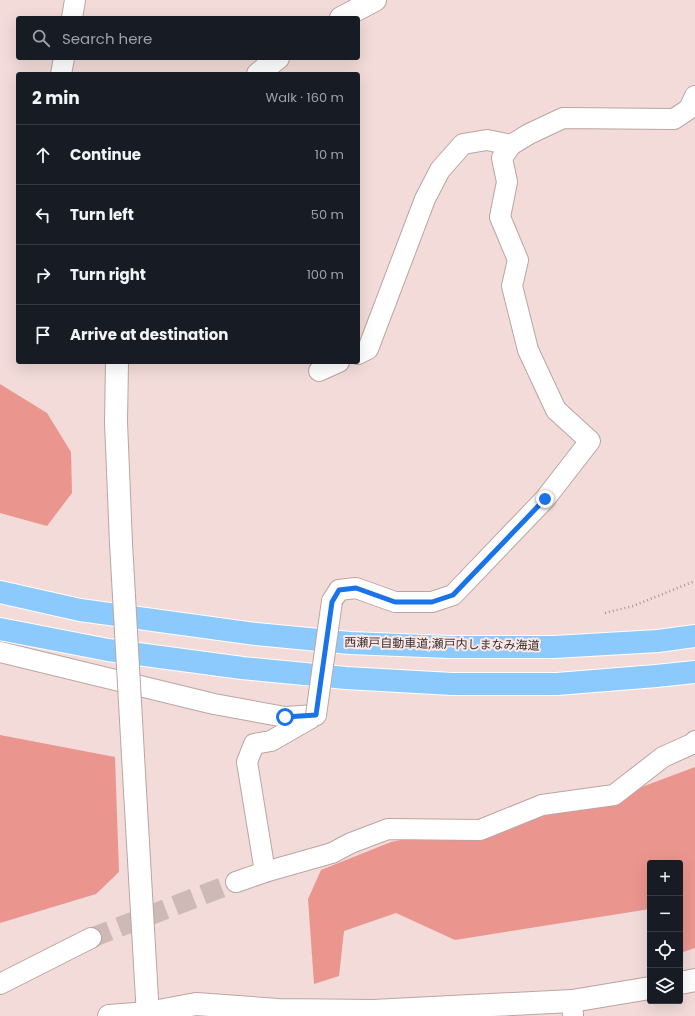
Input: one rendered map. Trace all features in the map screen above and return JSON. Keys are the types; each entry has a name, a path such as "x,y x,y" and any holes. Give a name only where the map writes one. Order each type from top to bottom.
{"highway":[{"name":"西瀬戸自動車道;瀬戸内しまなみ海道","path":"0,592 80,610 256,634 350,643 449,647 554,647 658,641 695,636"},
{"path":"0,629 108,650 242,668 346,678 452,684 557,684 695,672"}],"street":[{"path":"72,16 75,0"},
{"path":"344,16 375,0"},
{"path":"61,72 64,60"},
{"path":"260,72 276,60"},
{"path":"0,652 287,723 316,715 332,602 339,590 356,588 395,602 432,602 453,595 545,499 590,441 556,410 528,350 512,286 518,260 500,216 508,182 502,158 511,145 529,134 563,118 674,119 689,109 695,96"},
{"path":"360,353 368,349 425,199 440,170 463,144 487,140 511,145"},
{"path":"117,364 116,422 121,543 148,1014"},
{"path":"319,371 335,364"},
{"path":"265,872 247,762 254,744 271,741 287,723"},
{"path":"236,882 332,853 351,843 388,829 480,830 542,805 614,795 663,757 692,744 695,741"},
{"path":"0,984 91,938"},
{"path":"683,982 695,980"},
{"path":"109,1016 148,1014 196,1004 278,1013 373,1013 572,1009 647,989"}],"path":[{"path":"605,613 633,606 695,581"}],"shaded area":[{"path":"0,384 47,413 71,452 72,493 47,526 0,513"},
{"path":"0,735 115,757 119,872 96,894 0,923"},
{"path":"695,767 695,948 683,952 683,860 647,860 647,909 455,940 396,913 344,931 339,976 314,984 308,899 321,870 391,842 615,797"}],"tunnel":[{"path":"91,938 236,882"}],"route":[{"path":"285,717 316,715 332,602 339,590 356,588 395,602 432,602 453,595 545,499"}]}
